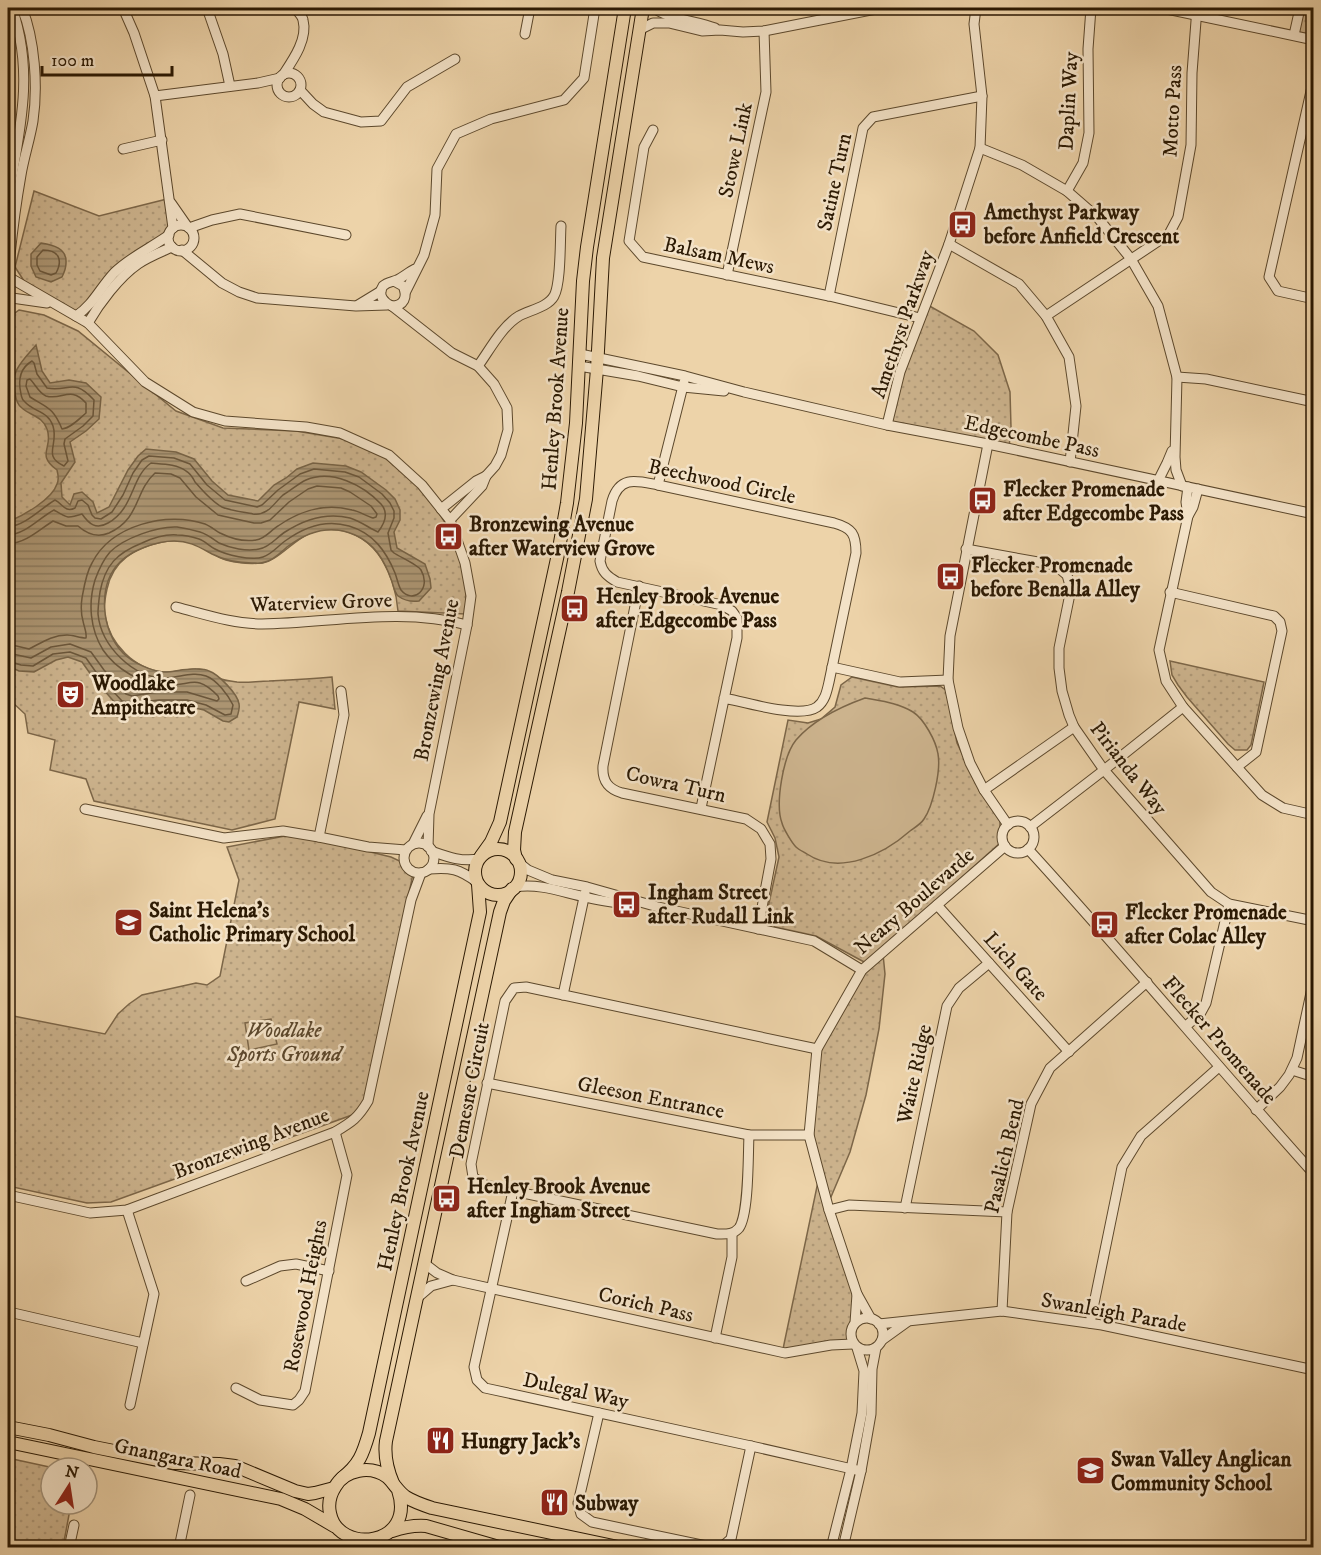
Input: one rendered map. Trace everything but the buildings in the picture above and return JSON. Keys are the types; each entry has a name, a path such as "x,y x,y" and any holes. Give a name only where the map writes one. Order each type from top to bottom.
{"main road":[{"name":"Henley Brook Avenue","path":"480,857 491,842 500,822 567,503 574,454 583,281 625,8"},
{"name":"Henley Brook Avenue","path":"517,860 514,850 515,832 586,499 603,258 642,8"},
{"path":"493,849 512,854 517,860 520,875 514,888 498,895 483,890 477,883 475,869 480,857 493,849"},
{"name":"Henley Brook Avenue","path":"338,1483 358,1462 369,1433 480,912 477,883"},
{"name":"Henley Brook Avenue","path":"395,1486 386,1464 386,1442 500,912 504,901 514,888"},
{"name":"Gnangara Road","path":"8,1427 174,1463 235,1466 295,1491 308,1494 338,1483"},
{"name":"Gnangara Road","path":"8,1442 281,1499 305,1509 338,1530"},
{"path":"395,1486 401,1500 401,1512 392,1531 378,1544 350,1539 338,1530 330,1517 330,1497 338,1483 351,1472 374,1471 385,1475 407,1497 432,1508 623,1548"},
{"path":"392,1531 407,1526 426,1526 499,1547 514,1548"},
{"path":"338,1530 341,1548"}],"street":[{"path":"10,300 15,288 9,277 14,172 22,111 24,70 22,44 12,8"},
{"path":"8,199 14,172 33,120 35,70 27,20 22,8"},
{"path":"123,8 155,96 170,201 171,232 169,239 177,248 222,283 239,292 257,298 356,306 400,305 424,255 435,214 437,169 456,134 491,118 564,100 584,78 595,8"},
{"path":"207,8 223,54 230,86"},
{"path":"295,8 303,18 304,31 297,54 280,80 279,91 286,96 297,93 301,86 297,54"},
{"path":"525,34 530,8"},
{"path":"654,8 660,12 720,30"},
{"path":"639,30 653,23 669,23 702,31 764,31 881,8"},
{"name":"Amethyst Parkway","path":"966,8 974,24"},
{"name":"Amethyst Parkway","path":"887,425 900,372 949,244 980,148 982,96 974,24 976,8"},
{"name":"Daplin Way","path":"1066,191 1083,163 1089,133 1088,50 1091,8"},
{"path":"1162,8 1197,11 1314,40"},
{"path":"1294,36 1300,8"},
{"name":"Motto Pass","path":"1046,316 1169,234 1178,217 1191,145 1192,73 1197,11"},
{"name":"Stowe Link","path":"727,275 766,92 764,31"},
{"path":"297,93 324,112 361,122 381,121 407,87 455,58"},
{"path":"155,96 280,80 292,74 299,78"},
{"path":"1314,78 1269,277 1278,291 1314,299"},
{"name":"Satine Turn","path":"829,296 863,128 873,117 982,96"},
{"name":"Balsam Mews","path":"653,130 644,147 629,241 643,257 921,318"},
{"path":"123,149 162,140"},
{"path":"980,148 1023,165 1066,191 1098,218 1131,259 1158,306 1176,377 1176,470 1189,487 1193,507 1188,516 1159,650 1166,681 1183,707 1263,795 1283,808 1314,815"},
{"path":"170,201 192,231 200,265"},
{"path":"76,316 86,309 114,273 179,225 188,227 240,214 345,235"},
{"path":"88,323 130,270 139,263 177,248 189,248 213,220"},
{"path":"478,366 508,324 517,317 548,303 555,295 561,226"},
{"path":"949,244 1019,284 1046,316 1069,357 1076,406 1070,462"},
{"path":"356,306 381,291 386,284 416,268"},
{"name":"Bronzewing Avenue","path":"9,277 88,323 146,382 193,412 225,422 306,427 340,433 389,455 422,485 450,520 465,562 471,596 429,814 430,849"},
{"path":"394,281 403,286 416,324"},
{"path":"381,291 381,297 390,306 452,353 478,366 494,384 507,408 508,430 501,455 486,476 482,486 450,520"},
{"name":"Bronzewing Avenue","path":"10,300 56,304"},
{"name":"Edgecombe Pass","path":"579,360 685,376 887,425 988,444 1314,514"},
{"name":"Edgecombe Pass","path":"597,363 683,387 744,392"},
{"path":"658,485 685,376"},
{"path":"1176,377 1206,379 1314,402"},
{"path":"1158,481 1175,442"},
{"path":"988,444 950,636 948,680 961,737 970,763 984,790 1008,825"},
{"path":"441,509 476,481 486,476"},
{"name":"Beechwood Circle","path":"701,808 724,698 737,638 737,618 732,610 722,605 617,582 607,576 601,568 600,561 615,492 627,482 636,481 658,485 842,525 851,531 856,542 856,553 828,688 822,702 815,708 797,712 724,698"},
{"name":"Pirianda Way","path":"966,549 1055,565 1067,575 1071,589 1059,648 1062,692 1074,727 1104,770 1211,892 1229,904 1314,921"},
{"name":"Cowra Turn","path":"639,586 605,755 603,776 605,782 614,790 746,819 761,829 770,844 771,859 758,929"},
{"path":"1170,592 1275,616 1280,622 1282,631 1256,752 1238,767"},
{"name":"Waterview Grove","path":"177,608 244,623 426,617 467,626"},
{"path":"832,667 900,682 948,680"},
{"path":"319,837 344,716 340,691"},
{"path":"1030,827 1183,707"},
{"path":"984,790 1074,727"},
{"path":"85,809 224,838 283,831 368,847 408,851 419,844 457,859 467,860 480,857"},
{"name":"Bronzewing Avenue","path":"408,851 429,814"},
{"path":"1017,822 1030,827 1033,841 1028,849 1023,852 1013,852 1005,846 1002,837 1008,825 1017,822"},
{"name":"Neary Boulevarde","path":"875,1321 857,1294 829,1210 809,1135 817,1049 862,970 1005,846"},
{"path":"421,871 433,860 430,849"},
{"name":"Flecker Promenade","path":"1028,849 1314,1174"},
{"path":"408,851 408,868 421,871 453,868 477,883"},
{"path":"517,860 528,870 585,892"},
{"name":"Bronzewing Avenue","path":"8,1195 90,1213 127,1210 335,1132 353,1122 369,1101 411,900 421,871"},
{"path":"514,888 532,886 585,892 814,941 862,970"},
{"path":"563,995 585,892"},
{"path":"1186,1026 1200,1014 1206,1004 1229,904"},
{"name":"Lich Gate","path":"937,905 1069,1052"},
{"name":"Waite Ridge","path":"905,1208 947,1006 958,988 989,963"},
{"path":"1256,1110 1280,1087 1292,1070 1297,1058 1314,979"},
{"name":"Pasalich Bend","path":"1002,1311 1007,1212 1031,1104 1050,1068 1147,982"},
{"name":"Demesne Circuit","path":"732,1234 717,1234 485,1185 473,1176 471,1164 505,1001 514,988 520,987 817,1049"},
{"path":"1090,1323 1122,1167 1141,1136 1220,1066"},
{"path":"1292,1070 1314,1077"},
{"name":"Gleeson Entrance","path":"487,1083 749,1135 809,1135"},
{"name":"Rosewood Heights","path":"236,1388 260,1400 293,1405 305,1391 347,1175 335,1132"},
{"path":"715,1338 732,1257 732,1234 739,1228 745,1210 749,1135"},
{"name":"Dulegal Way","path":"513,1191 474,1367 477,1380 485,1388 861,1472"},
{"path":"829,1210 849,1205 1007,1212"},
{"path":"127,1210 154,1294 130,1405"},
{"name":"Corich Pass","path":"424,1263 437,1273 453,1280 785,1353 831,1345 855,1346"},
{"path":"246,1281 280,1266 296,1264 328,1271"},
{"path":"417,1298 431,1286 453,1280"},
{"name":"Neary Boulevarde","path":"853,1328 857,1294"},
{"name":"Swanleigh Parade","path":"875,1321 907,1322 1002,1311 1090,1323 1314,1370"},
{"path":"8,1319 9,1312 143,1343"},
{"path":"831,1548 851,1469 862,1413 864,1371 850,1336 853,1328 862,1319 875,1321 883,1332 872,1369 871,1414 861,1472 843,1548"},
{"name":"Swanleigh Parade","path":"879,1344 907,1322"},
{"name":"Corich Pass","path":"831,1345 853,1328"},
{"path":"855,1346 867,1351 879,1344"},
{"path":"599,1413 578,1503 581,1514 592,1522 711,1548 724,1545 731,1539 751,1446"},
{"path":"179,1548 190,1495"},
{"path":"69,1548 74,1525"}],"green space":[{"path":"1300,8 1313,8 1313,39 1295,36"},
{"path":"34,191 99,216 167,199 168,231 162,238 139,252 80,313 71,313 26,284 15,267"},
{"path":"926,304 974,331 998,355 1010,392 1009,448 887,421"},
{"path":"19,310 44,315 78,331 176,411 223,428 296,431 344,439 384,457 428,495 452,534 466,578 466,614 398,611 393,584 374,549 353,534 339,530 323,530 308,534 273,559 262,563 226,560 189,543 162,542 134,552 114,570 107,589 104,613 112,636 118,645 142,666 163,672 199,669 208,671 223,680 241,682 332,677 335,709 299,702 275,819 232,830 94,801 86,779 50,770 55,740 28,733 25,714 12,702 8,686 8,323 11,316"},
{"path":"1170,661 1264,682 1251,745 1247,750 1235,750 1228,744 1187,697 1172,675"},
{"path":"852,677 898,687 940,686 947,691 957,743 981,793 1000,821 1000,843 866,963 816,936 775,927 766,917 779,857 775,838 767,822 788,720 808,723 821,719 835,707 841,685"},
{"path":"865,698 902,706 917,715 925,725 935,743 939,761 933,797 923,821 888,847 875,854 847,862 833,863 820,860 796,847 783,825 779,804 787,757 796,740 811,726 828,714"},
{"name":"Woodlake Sports Ground","path":"285,836 317,839 391,857 406,864 413,874 367,1094 361,1106 352,1115 111,1202 87,1203 8,1186 8,1015 105,1034 118,1014 142,995 196,983 207,985 220,976 239,880 227,847"},
{"path":"883,954 885,974 879,1029 866,1095 850,1152 828,1204 857,1283 862,1319 855,1327 853,1338 815,1348 783,1349 819,1177 809,1137 810,1103 821,1050 865,971"},
{"path":"271,1019 277,1044 249,1050 245,1023"},
{"path":"8,1458 39,1465 39,1516 69,1516 63,1547 8,1547"}],"water":[{"path":"41,243 58,248 66,258 62,277 51,282 36,277 31,266 31,254"},
{"path":"36,345 42,371 50,383 69,380 86,383 101,397 99,419 70,442 75,462 61,483 62,497 70,505 74,494 82,492 93,502 97,513 109,507 128,470 146,449 176,452 194,459 212,481 228,495 258,501 274,485 297,469 313,463 346,466 361,472 395,499 400,510 400,520 394,532 397,548 425,564 431,588 419,601 408,601 401,598 396,592 382,559 373,548 355,535 337,530 311,533 287,547 274,558 262,563 227,559 180,541 160,543 131,554 120,562 113,572 105,595 106,621 116,644 132,660 154,670 164,672 201,669 213,673 227,685 238,700 237,717 229,722 204,710 186,706 130,709 118,706 82,662 68,657 56,660 34,672 19,671 8,666 10,575 8,522 43,501 54,490 58,481 57,470 47,460 49,436 47,429 40,419 19,406 13,386 18,367"}],"place":[{"name":"Amethyst Parkway before Anfield Crescent","path":"963,224"},
{"name":"Flecker Promenade after Edgecombe Pass","path":"982,501"},
{"name":"Bronzewing Avenue after Waterview Grove","path":"448,536"},
{"name":"Flecker Promenade before Benalla Alley","path":"950,577"},
{"name":"Henley Brook Avenue after Edgecombe Pass","path":"575,608"},
{"name":"Woodlake Ampitheatre","path":"71,695"},
{"name":"Ingham Street after Rudall Link","path":"627,904"},
{"name":"Saint Helena's Catholic Primary School","path":"128,922"},
{"name":"Flecker Promenade after Colac Alley","path":"1104,924"},
{"name":"Henley Brook Avenue after Ingham Street","path":"446,1198"},
{"name":"Hungry Jack's","path":"440,1441"},
{"name":"Swan Valley Anglican Community School","path":"1090,1471"},
{"name":"Subway","path":"554,1503"}]}
